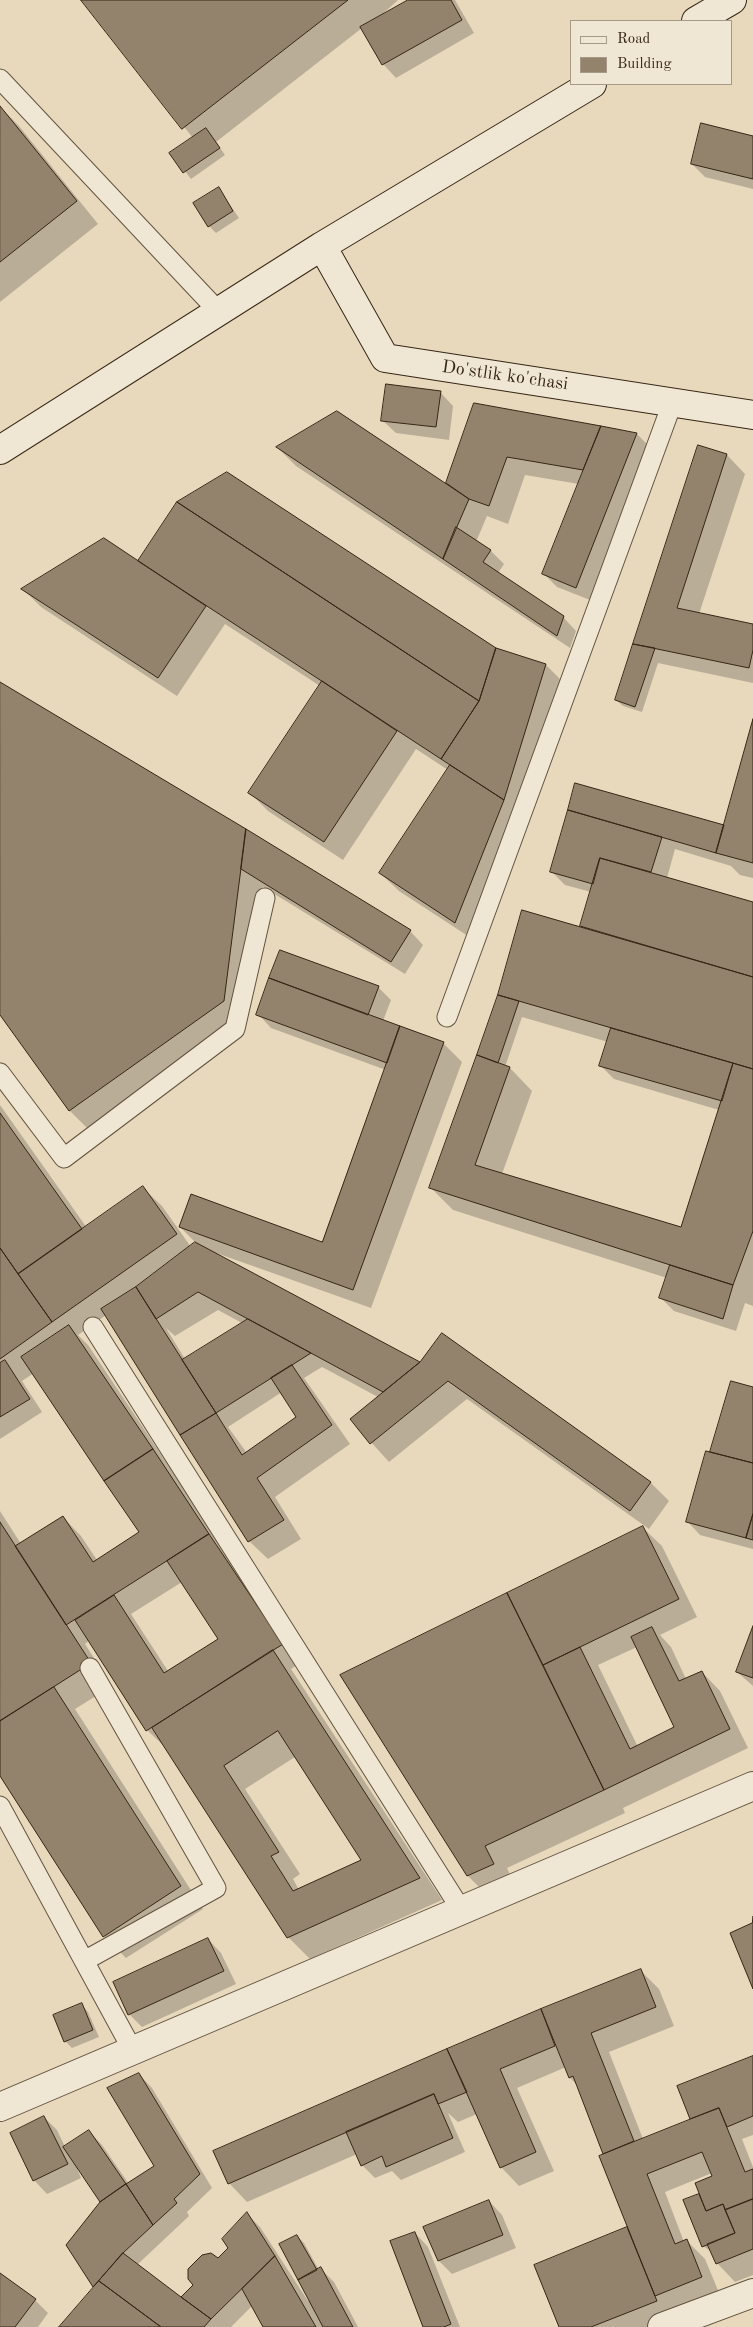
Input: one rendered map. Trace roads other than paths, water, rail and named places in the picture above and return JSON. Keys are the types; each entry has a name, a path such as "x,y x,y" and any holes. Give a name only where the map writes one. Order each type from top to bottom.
{"street":[{"path":"698,20 732,0"},
{"path":"0,450 322,246 590,85"},
{"name":"Do'stlik ko'chasi","path":"322,246 385,358 673,401 753,415"},
{"path":"0,2107 753,1786"},
{"path":"662,2327 753,2293"}],"lane":[{"path":"0,79 219,312"},
{"path":"447,1017 673,401"},
{"path":"0,1073 64,1158 235,1029 265,898"},
{"path":"93,1327 462,1910"},
{"path":"84,1961 216,1888 90,1668"},
{"path":"0,1806 133,2051"}]}
